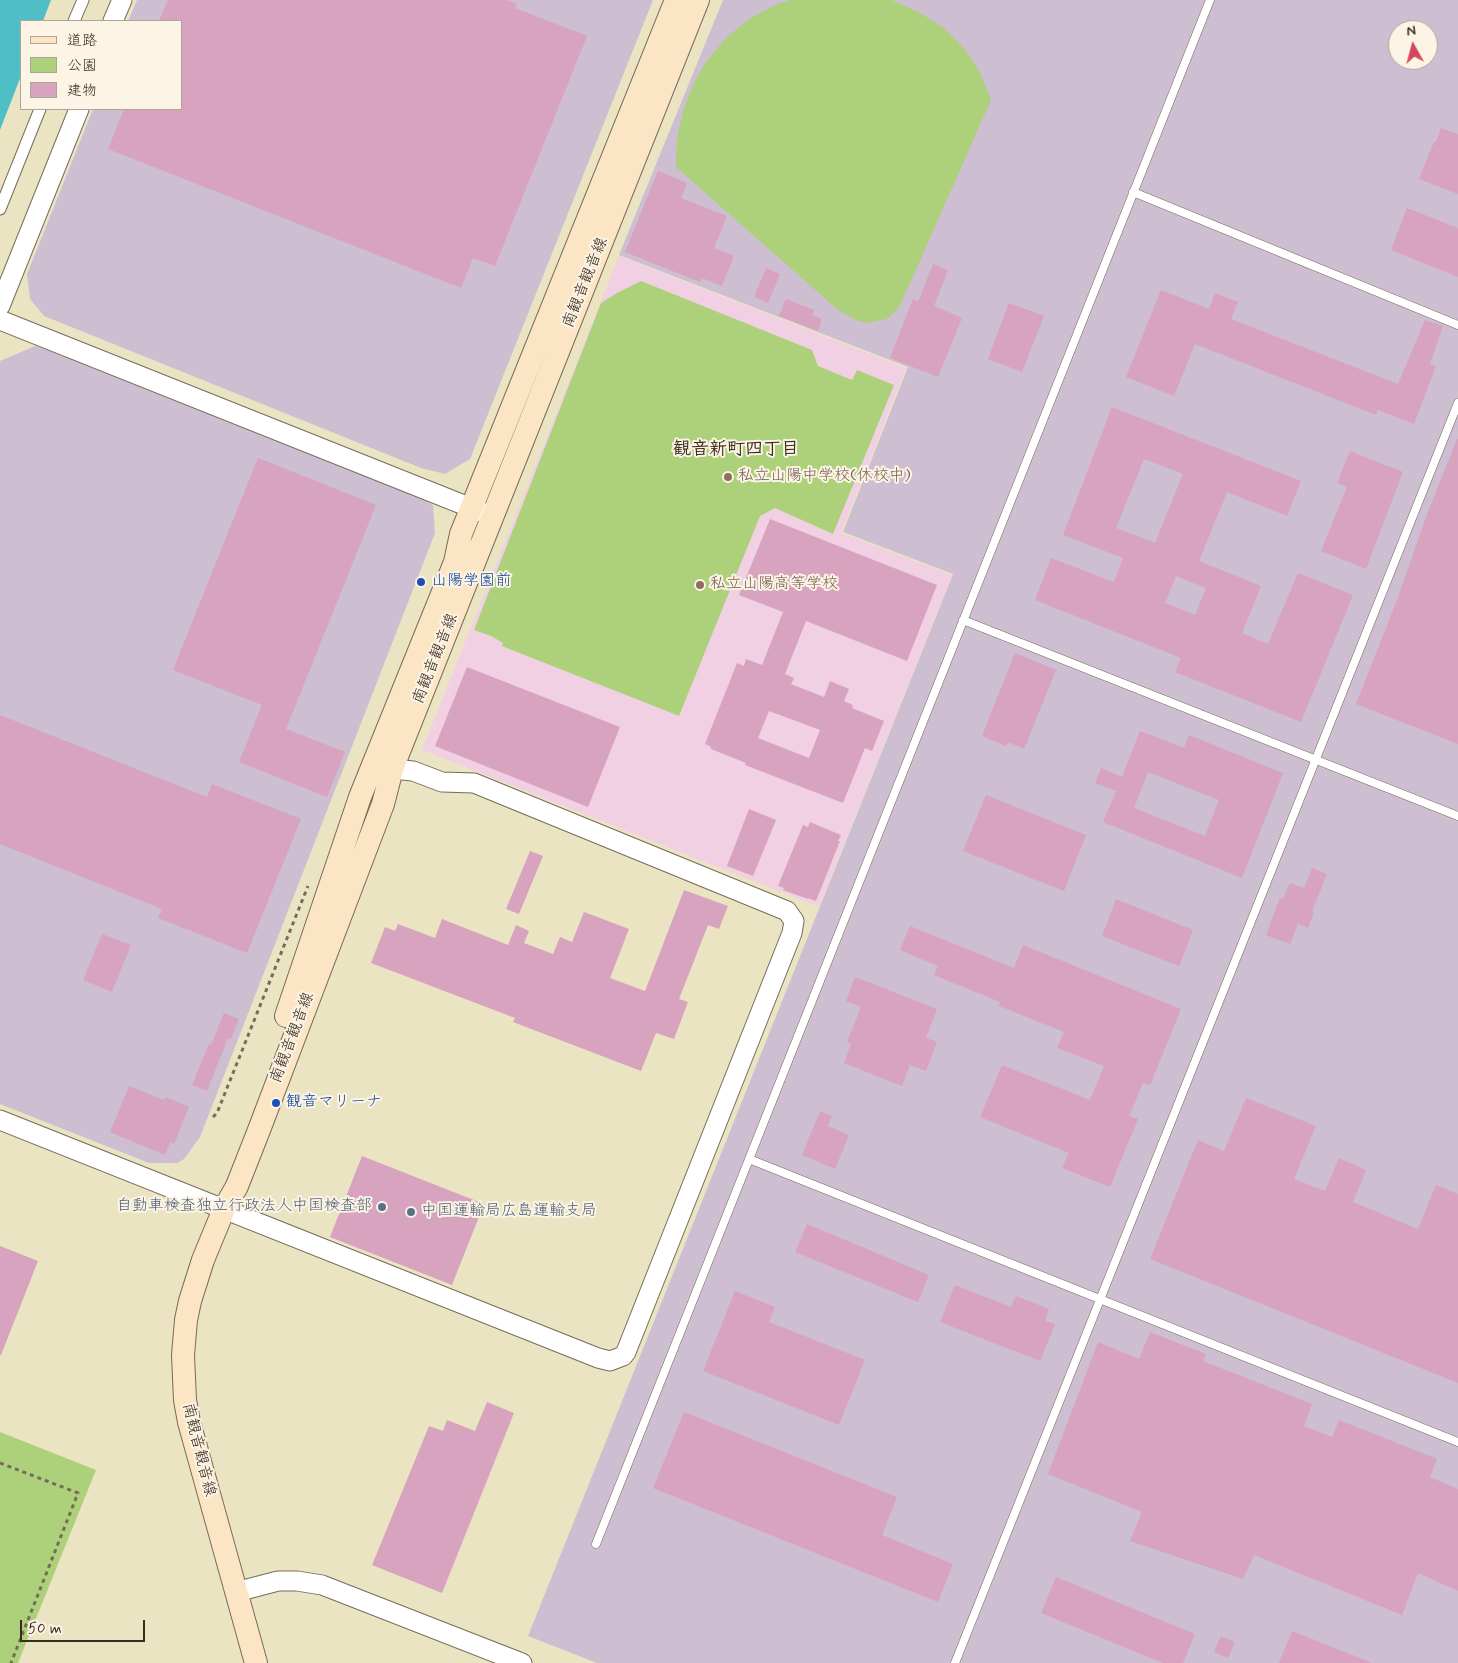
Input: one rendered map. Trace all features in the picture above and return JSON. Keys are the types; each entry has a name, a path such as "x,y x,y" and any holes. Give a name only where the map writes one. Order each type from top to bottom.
{"main road":[{"name":"南観音観音線","path":"256,1663 189,1422 183,1372 184,1339 190,1302 203,1260 224,1209 237,1186 259,1130 382,804 383,765 455,562 461,534 676,0"},
{"name":"南観音観音線","path":"383,765 493,517 698,0"}],"street":[{"path":"74,20 83,0"},
{"path":"113,20 122,0"},
{"path":"0,209 40,110"},
{"path":"0,306 79,110"},
{"path":"0,320 493,517"},
{"path":"0,1120 598,1358 610,1361 620,1358 626,1352 792,933 794,921 787,911 778,907 474,783 442,782 413,772 383,765"},
{"path":"236,1592 278,1581 297,1581 322,1585 522,1663"}],"lane":[{"path":"596,1544 1210,0"},
{"path":"1133,192 1458,325"},
{"path":"954,1663 1458,403"},
{"path":"963,620 1458,816"},
{"path":"749,1159 1458,1442"}],"path":[{"path":"0,1463 78,1493 11,1663"}],"shaded area":[{"path":"137,0 653,0 470,459 445,474 421,468 44,316 30,299 27,274 93,110 182,110 182,20 128,20"},
{"path":"723,0 1458,0 1458,1663 597,1663 528,1636 953,574 843,532 908,367 619,255"},
{"path":"619,256 906,368 841,533 952,575 819,907 422,750"},
{"path":"35,346 52,351 423,499 433,505 435,533 200,1137 184,1159 177,1163 149,1163 0,1104 0,361"}],"green space":[{"path":"790,0 892,0 920,13 944,28 963,47 980,72 991,100 899,308 887,319 867,323 858,321 838,310 676,167 677,139 683,111 693,85 705,63 725,39 749,19 775,5"},
{"path":"641,281 812,350 818,366 852,380 857,370 894,385 833,534 775,508 760,516 679,716 502,646 503,643 491,636 474,630 601,303"},
{"path":"0,1432 96,1470 18,1663 0,1663"}],"water":[{"path":"0,0 51,0 43,20 20,20 20,79 0,130"}],"building":[{"path":"168,0 507,0 517,4 515,8 587,36 495,266 473,258 461,288 108,149 124,110 182,110 182,20 159,20"},
{"path":"1441,128 1458,134 1458,194 1419,179"},
{"path":"658,171 687,183 681,198 727,216 714,248 734,256 722,286 702,278 700,282 625,252"},
{"path":"1407,208 1458,228 1458,277 1391,250"},
{"path":"933,264 948,270 934,306 962,318 938,377 890,358 913,299 918,302"},
{"path":"766,268 780,274 768,303 754,297"},
{"path":"1161,290 1209,309 1215,293 1238,302 1231,319 1398,384 1425,320 1443,326 1430,364 1436,366 1414,424 1378,410 1376,415 1195,344 1174,396 1126,377"},
{"path":"786,299 814,310 812,315 822,319 818,331 779,316"},
{"path":"1009,303 1044,316 1022,372 988,359"},
{"path":"1112,407 1301,481 1287,516 1227,492 1199,561 1261,586 1242,633 1268,644 1298,573 1353,595 1301,722 1175,672 1181,658 1035,600 1051,558 1114,582 1123,558 1063,535","holes":["1144,459 1183,474 1155,543 1116,528","1176,576 1206,588 1195,615 1165,603"]},
{"path":"1458,439 1458,744 1356,704"},
{"path":"1350,451 1403,472 1366,569 1321,551 1347,487 1337,483"},
{"path":"258,458 376,505 286,729 345,752 327,797 239,762 262,705 173,670"},
{"path":"770,519 937,585 907,661 806,621 785,674 794,678 791,684 824,697 830,681 849,689 844,701 853,705 852,708 884,721 872,751 865,748 843,803 745,765 746,763 711,749 711,747 705,744 737,663 744,666 746,659 762,665 783,612 739,595","holes":["769,711 820,730 809,758 758,738"]},
{"path":"1015,653 1056,670 1024,749 1008,742 1006,746 982,736"},
{"path":"467,667 620,727 588,807 435,746"},
{"path":"0,715 207,797 212,784 301,819 247,953 158,918 162,909 0,844"},
{"path":"1140,731 1184,748 1189,735 1283,773 1242,878 1103,822 1116,791 1095,783 1101,768 1122,777","holes":["1148,772 1219,800 1205,836 1134,808"]},
{"path":"986,795 1086,835 1064,891 963,851"},
{"path":"749,809 776,820 753,876 727,866"},
{"path":"810,822 841,835 816,901 783,890 784,888 778,886 803,825 808,827"},
{"path":"530,851 543,856 519,914 506,909"},
{"path":"1312,868 1327,874 1312,911 1314,912 1308,928 1298,924 1290,944 1266,935 1280,898 1283,899 1290,883 1304,888"},
{"path":"684,890 728,906 719,929 708,925 679,999 688,1002 674,1039 656,1033 641,1071 513,1022 515,1018 371,963 385,927 395,931 398,924 435,938 442,919 508,945 516,925 529,931 524,943 553,954 560,937 572,942 584,912 629,929 610,978 645,991"},
{"path":"1116,899 1193,930 1179,966 1102,936"},
{"path":"910,926 1014,968 1023,945 1181,1009 1150,1085 1143,1083 1129,1116 1138,1119 1110,1187 1062,1168 1069,1153 980,1117 1002,1065 1090,1100 1104,1066 1057,1048 1064,1032 999,1006 1000,1002 934,975 938,966 900,950"},
{"path":"102,934 131,945 112,992 83,980"},
{"path":"855,977 937,1009 926,1038 937,1042 926,1071 910,1065 902,1086 844,1063 851,1044 847,1042 861,1007 846,1001"},
{"path":"224,1013 239,1019 231,1039 228,1038 207,1091 192,1085"},
{"path":"129,1086 164,1100 166,1097 189,1107 174,1144 170,1142 165,1155 110,1132"},
{"path":"1246,1098 1316,1126 1294,1179 1325,1191 1339,1158 1366,1170 1353,1202 1418,1229 1436,1185 1458,1194 1458,1383 1150,1259 1198,1140 1224,1151"},
{"path":"820,1111 832,1116 828,1126 849,1135 835,1169 802,1155"},
{"path":"362,1156 484,1204 452,1285 330,1237"},
{"path":"807,1224 929,1275 918,1302 795,1252"},
{"path":"0,1246 38,1261 1,1355 0,1355"},
{"path":"955,1285 1011,1307 1016,1296 1049,1309 1045,1321 1055,1324 1040,1361 940,1322"},
{"path":"735,1291 775,1307 769,1322 865,1360 839,1425 703,1371"},
{"path":"1150,1332 1206,1354 1203,1361 1312,1404 1304,1426 1332,1437 1339,1420 1437,1459 1430,1477 1458,1489 1458,1591 1418,1573 1402,1615 1254,1555 1243,1579 1130,1541 1142,1512 1048,1474 1098,1342 1139,1359"},
{"path":"487,1402 514,1413 442,1593 372,1565 429,1426 443,1431 447,1420 475,1431"},
{"path":"684,1412 897,1497 882,1535 953,1564 938,1602 653,1488"},
{"path":"1056,1577 1195,1634 1183,1663 1163,1663 1041,1613"},
{"path":"1292,1631 1370,1662 1370,1663 1279,1663"},
{"path":"1221,1636 1235,1642 1228,1658 1214,1652"}],"place":[{"name":"私立山陽中学校(休校中)","path":"728,477"},
{"name":"山陽学園前","path":"421,582"},
{"name":"私立山陽高等学校","path":"700,585"},
{"name":"観音マリーナ","path":"276,1103"},
{"name":"自動車検査独立行政法人中国検査部","path":"382,1207"},
{"name":"中国運輸局広島運輸支局","path":"411,1212"}],"district":[{"name":"観音新町四丁目","path":"736,450"}]}
